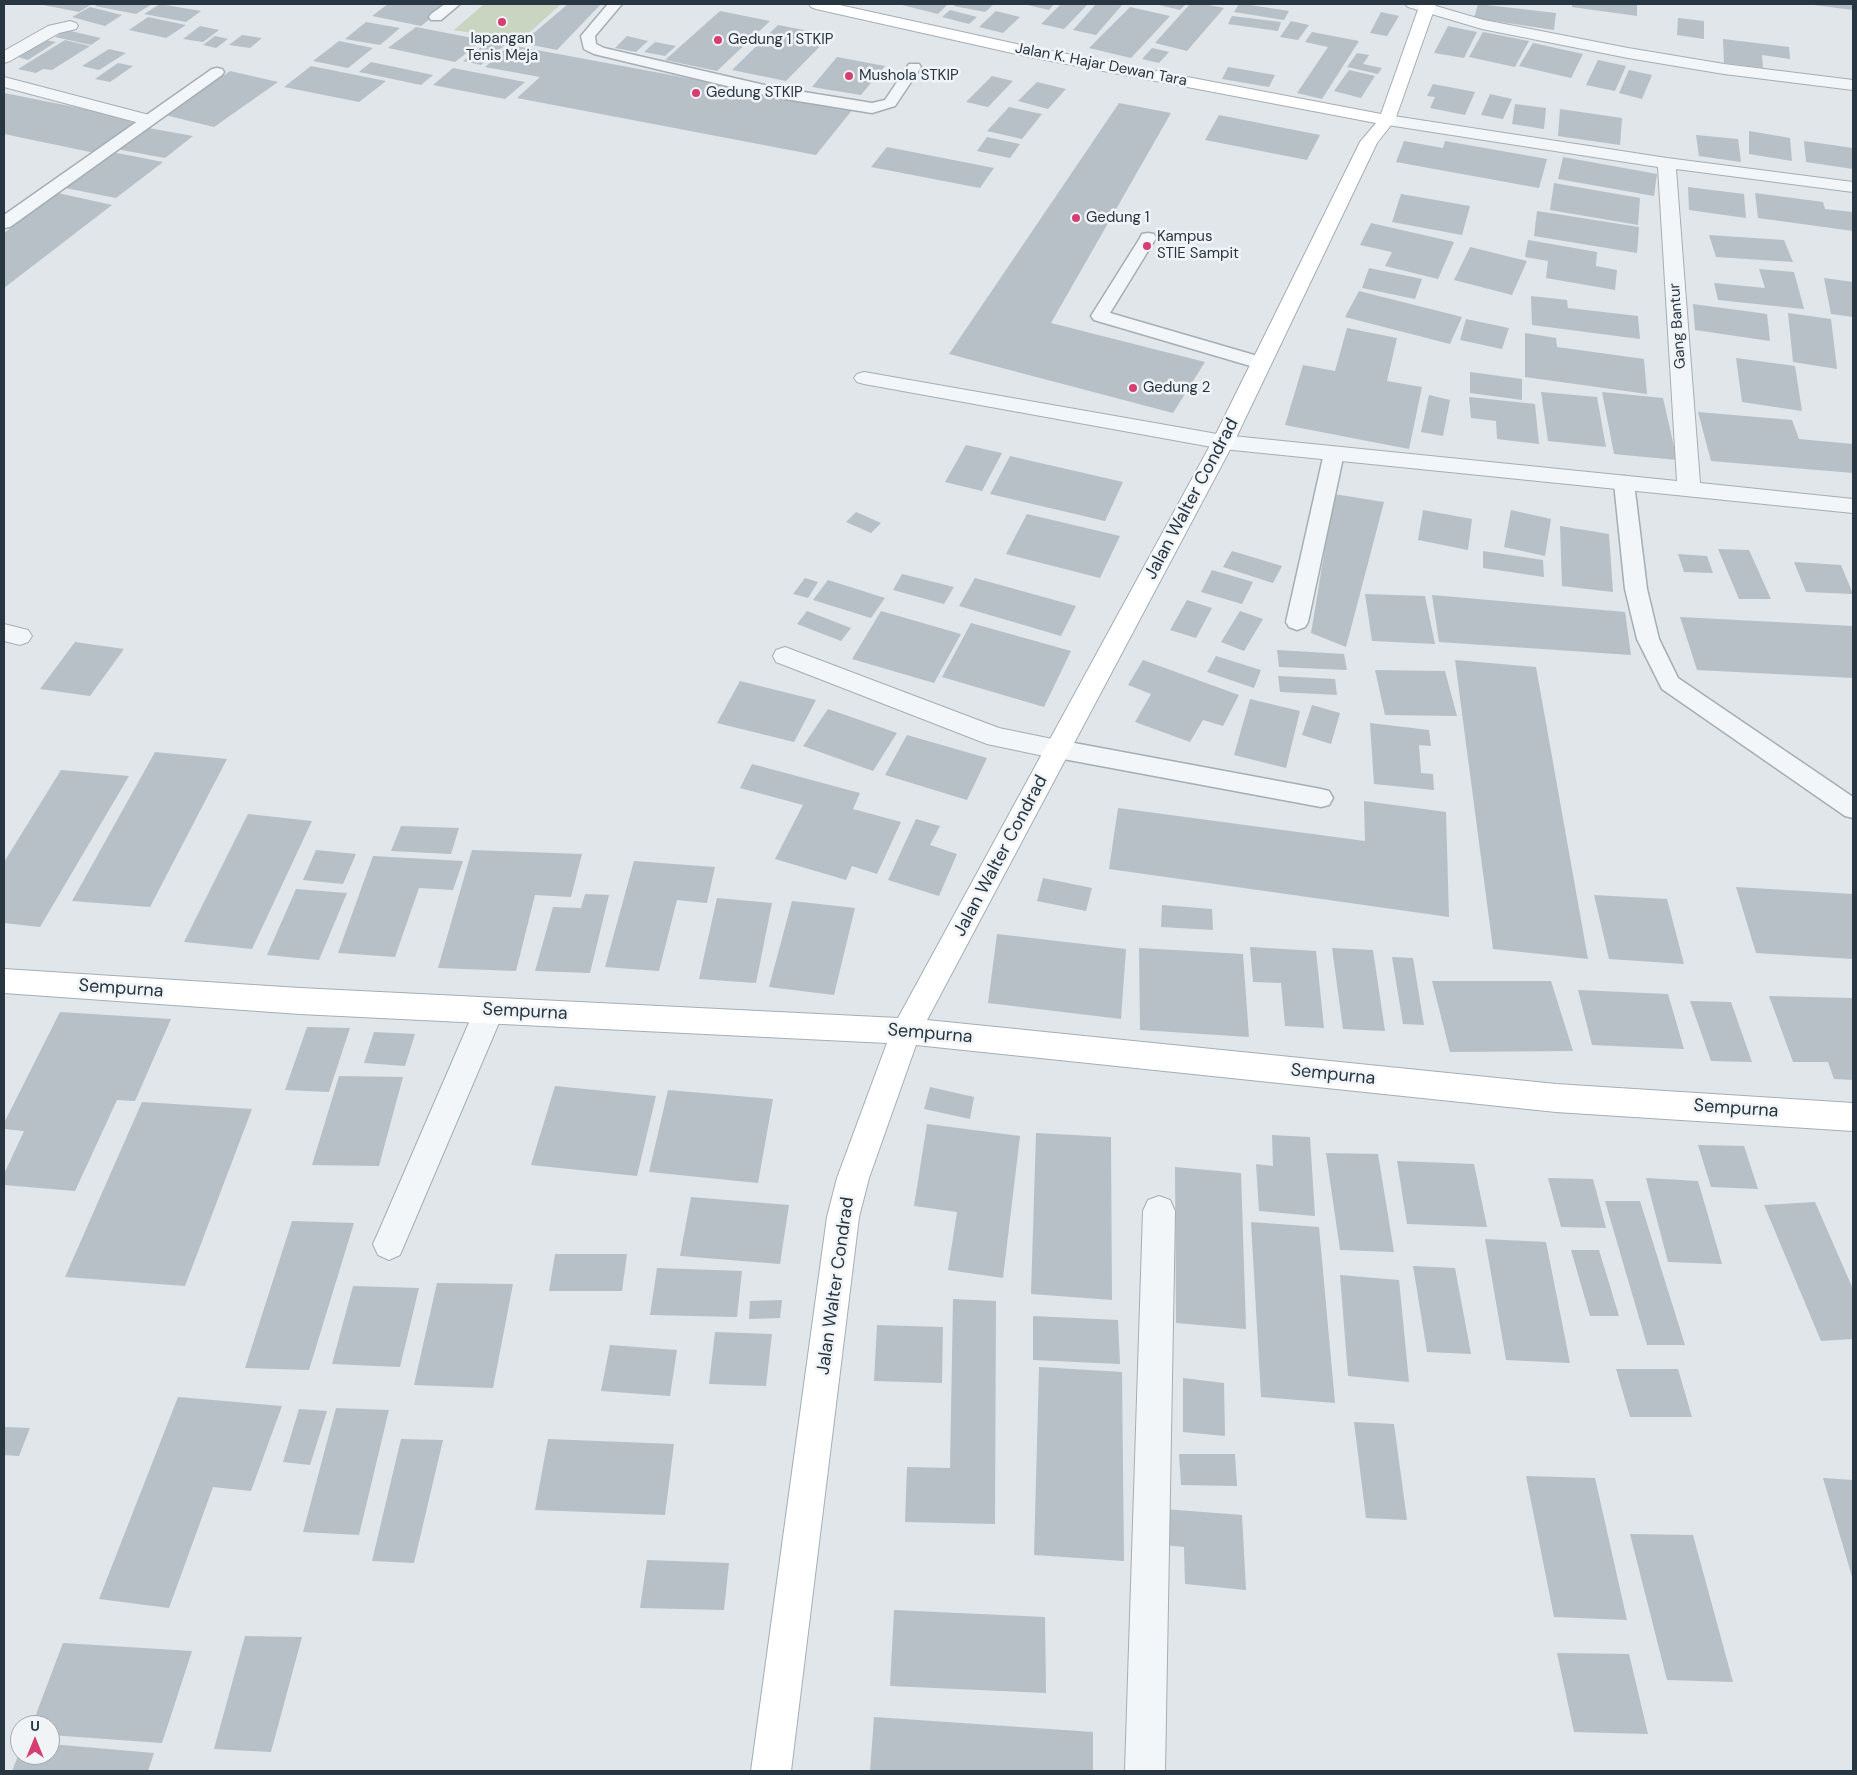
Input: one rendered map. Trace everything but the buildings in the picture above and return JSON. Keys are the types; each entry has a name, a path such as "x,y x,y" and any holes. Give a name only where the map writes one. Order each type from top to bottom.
{"street":[{"name":"Jalan K. Hajar Dewan Tara","path":"816,4 1030,52 1387,120"},
{"name":"Jalan Walter Condrad","path":"771,1771 843,1217 853,1178 906,1031 1223,442 1369,142 1387,120 1423,5"},
{"path":"1423,5 1482,24 1628,53 1724,69 1853,85"},
{"path":"4,58 54,29 70,26"},
{"path":"4,82 147,120"},
{"path":"1387,120 1667,163 1853,187"},
{"name":"Gang Bantur","path":"1667,163 1689,490"},
{"path":"864,378 1223,442 1853,506"},
{"path":"785,656 996,737 1058,750"},
{"name":"Sempurna","path":"4,981 300,1002 906,1031 1556,1098 1853,1116"},
{"path":"389,1244 489,1011"},
{"path":"1145,1771 1159,1211"}],"lane":[{"path":"436,17 453,4"},
{"path":"615,4 588,36 589,46 599,51 773,92 872,108 890,103 914,67"},
{"path":"4,223 217,72"},
{"path":"1148,238 1100,316 1262,363"},
{"path":"1297,622 1334,453"},
{"path":"1624,483 1636,589 1648,639 1670,683 1853,809"},
{"path":"1058,750 1321,798"}],"green space":[{"name":"lapangan Tenis Meja","path":"484,4 561,4 520,41 454,30"}],"place":[{"name":"lapangan Tenis Meja","path":"502,22"},
{"name":"Gedung 1 STKIP","path":"718,40"},
{"name":"Mushola STKIP","path":"849,76"},
{"name":"Gedung STKIP","path":"696,93"},
{"name":"Gedung 1","path":"1076,218"},
{"name":"Kampus STIE Sampit","path":"1147,246"},
{"name":"Gedung 2","path":"1133,388"}]}
